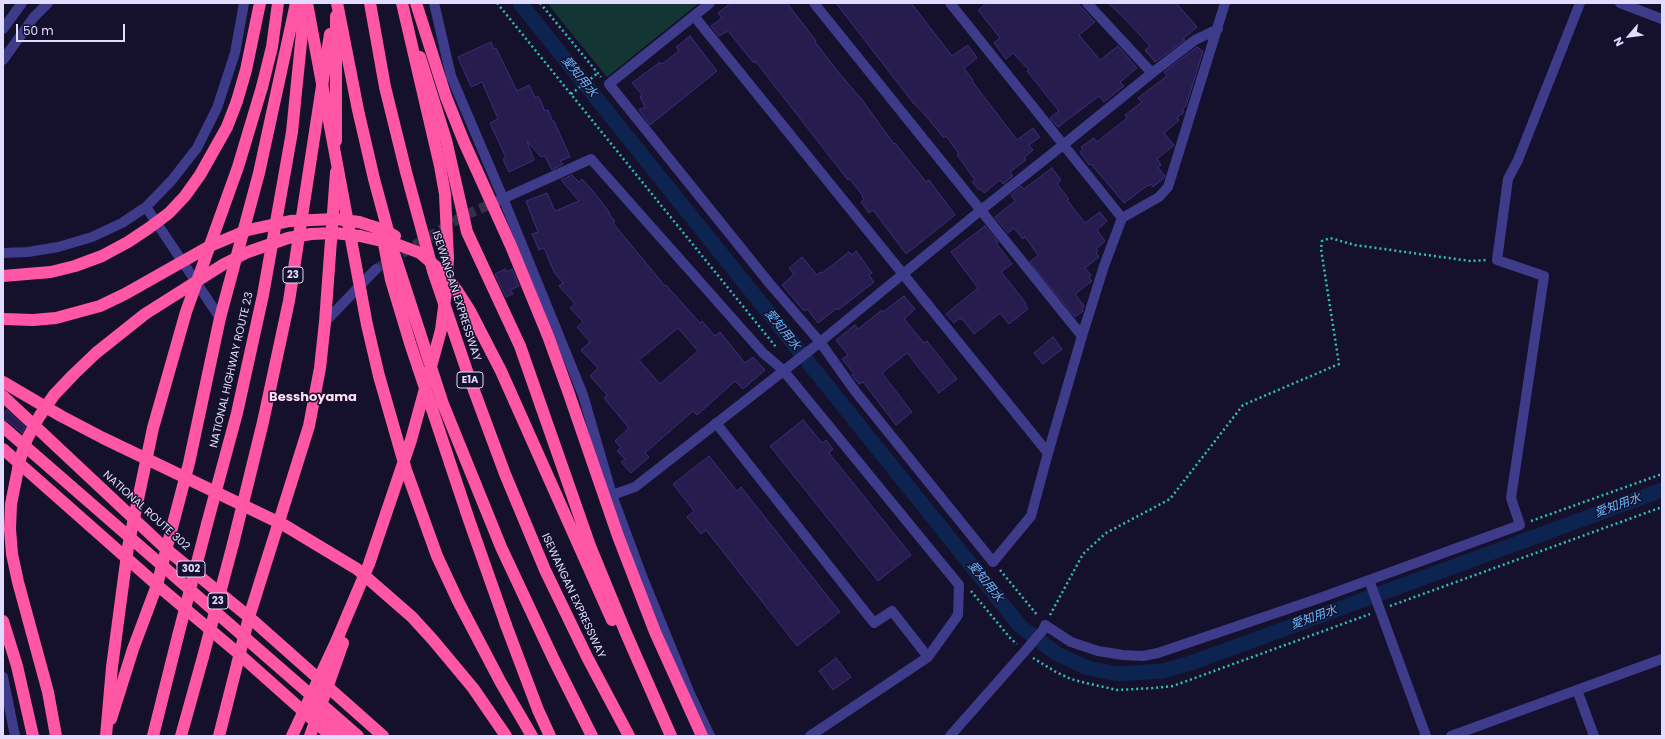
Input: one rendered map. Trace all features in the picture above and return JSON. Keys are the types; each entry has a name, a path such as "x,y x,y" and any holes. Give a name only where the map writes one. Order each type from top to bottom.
{"highway":[{"path":"3,276 51,272 75,266 102,256 128,242 169,213 185,196 200,175 227,127 246,70 260,3"},
{"path":"106,736 112,667 128,547 153,428 186,312 251,126 272,47 278,3"},
{"path":"106,736 133,649 157,585 189,463 220,318 259,172 296,3"},
{"path":"306,3 367,325 379,376 406,470 437,556 458,601 501,683 532,736"},
{"name":"NATIONAL HIGHWAY ROUTE 23","path":"153,736 237,413 263,295 292,132 306,3"},
{"path":"336,3 374,179 394,253 443,404 464,459 501,547 552,658 592,736"},
{"path":"219,736 249,617 309,426 320,368 325,322 335,186 336,3"},
{"name":"23","path":"181,736 233,544 263,422 289,301 336,3"},
{"name":"ISEWANGAN EXPRESSWAY","path":"370,3 385,87 406,172 433,271 469,377 505,474 545,570 587,657 629,736"},
{"path":"310,736 411,440 441,330 447,285 447,223 444,187 401,3"},
{"path":"401,3 411,24 446,140 467,232 520,346 590,546 670,736"},
{"path":"416,3 446,97 467,149 511,246 548,336 626,558 655,632 702,736"},
{"path":"374,179 382,234 391,280 410,343 482,557 522,668 550,736"},
{"path":"3,319 33,320 56,318 100,306 125,294 210,246 248,230 290,221 336,219 359,222 384,230 403,240 440,270 456,289 470,311 501,371 620,638 670,736"},
{"path":"56,736 48,692 18,582 12,554 10,529 11,504 20,459 27,439 39,417 63,385 96,353 145,314 224,264 248,252 288,238 311,234 335,234 360,236 399,245 420,253"},
{"path":"3,382 61,416 103,438 284,525 357,569 412,616 437,644 473,688 506,736"},
{"name":"NATIONAL ROUTE 302","path":"3,396 166,549 249,617 383,736"},
{"path":"3,427 358,736"},
{"path":"3,449 157,585 239,654 330,736"},
{"path":"292,736 336,642 369,564"},
{"path":"3,621 17,666 33,736"},
{"path":"282,670 344,736"}],"street":[{"path":"3,29 22,3"},
{"path":"3,60 34,17 48,3"},
{"path":"3,253 28,252 58,247 92,236 122,223 146,207 172,180 197,148 217,108 235,53 244,3"},
{"path":"434,3 451,76 501,200 583,395 612,495 642,576 690,694 710,736"},
{"path":"710,3 609,84 993,562 1031,516 1082,336 1104,266 1122,218 1159,198 1168,187 1225,3"},
{"path":"814,3 1082,336"},
{"path":"950,3 1122,218"},
{"path":"1087,3 1152,73"},
{"path":"950,736 1044,628 1071,642 1098,651 1123,655 1143,656 1180,647 1520,525 1511,498 1544,276 1497,260 1508,179 1518,160 1580,3"},
{"path":"1620,3 1662,18"},
{"path":"694,16 1048,453"},
{"path":"612,495 635,487 716,422 780,367 817,344 1152,73 1195,40 1218,29"},
{"path":"501,200 591,158 763,352 780,367 959,585 958,615 928,657 810,736"},
{"path":"146,207 220,318"},
{"path":"325,322 346,298 376,269"},
{"path":"716,422 874,623 892,610 928,657"},
{"path":"1369,580 1381,608 1426,736"},
{"path":"1451,736 1662,659"},
{"path":"3,677 15,736"},
{"path":"1577,690 1594,736"}],"path":[{"path":"497,3 769,337 780,353 780,367"},
{"path":"540,3 598,73 609,84"},
{"path":"571,94 598,73"},
{"path":"993,562 1044,628 1083,554 1106,533 1170,499 1243,405 1339,364 1321,249 1322,242 1330,238 1356,246 1470,261 1497,260"},
{"path":"1520,525 1662,474"}],"green space":[{"path":"547,3 699,3 607,77"}],"building":[{"path":"731,3 787,3 839,73 863,101 894,144 895,143 926,182 929,180 955,215 906,254 873,210 869,213 861,202 864,200 862,197 863,196 850,179 848,180 756,62 753,62 728,31 719,36 711,26 722,18 718,13"},
{"path":"836,3 911,3 952,56 968,45 977,58 964,68 973,80 972,81 1017,140 1033,128 1040,137 1029,145 1033,150 1024,158 1026,160 1010,172 1013,176 1003,184 1000,180 984,193 981,189 979,190 972,182 975,180 957,155 959,154 946,136 944,138 914,104"},
{"path":"987,3 1077,3 1095,22 1079,35 1100,60 1118,46 1137,68 1120,82 1124,86 1104,102 1099,96 1058,127 1050,118 1059,111 1027,71 1029,70 1013,53 1006,59 994,43 1000,38 978,10"},
{"path":"1108,3 1176,3 1197,27 1183,39 1185,40 1155,62 1145,50 1150,46"},
{"path":"690,36 717,71 650,125 639,110 645,107 640,97 642,95 632,83 660,62 662,64 679,51 676,47"},
{"path":"491,42 494,49 496,48 517,91 529,85 535,97 539,97 545,111 548,110 553,122 554,121 570,157 560,161 563,164 552,170 545,156 541,157 527,141 534,160 509,172 503,159 506,158 490,123 498,119 482,82 471,87 458,57"},
{"path":"1197,47 1203,51 1186,106 1182,110 1184,112 1177,117 1179,120 1164,133 1174,145 1157,159 1161,165 1158,167 1165,176 1153,187 1151,184 1149,186 1148,185 1124,203 1091,164 1089,165 1080,152 1083,150 1081,147 1094,138 1097,142 1127,118 1125,115 1142,102 1138,98 1167,76 1164,72"},
{"path":"1052,168 1061,180 1057,184 1069,199 1067,200 1085,223 1100,212 1107,221 1097,230 1105,241 1096,249 1098,251 1096,253 1099,257 1085,268 1091,275 1089,278 1092,281 1075,294 1084,306 1083,311 1075,317 1030,262 1038,255 1025,237 1023,239 1014,228 1008,233 995,217 1015,201 1011,195 1021,186 1024,189"},
{"path":"572,175 579,182 582,179 610,213 609,214 615,221 613,223 665,286 666,285 700,323 702,321 715,336 720,332 745,363 753,357 765,370 743,389 735,381 697,415 693,411 645,453 649,457 631,473 621,462 625,459 617,451 621,448 615,441 629,428 604,398 607,395 590,376 598,368 581,350 590,342 577,327 583,322 570,308 575,304 559,286 563,283 554,272 544,248 539,250 532,234 538,232 526,201 547,193 555,211 579,201 561,180","holes":["678,328 698,351 660,384 639,360"]},
{"path":"985,226 998,242 996,243 1012,264 1002,271 1002,273 1026,303 1025,304 1028,309 1009,324 1000,313 974,334 963,320 960,318 954,323 946,314 978,288 951,252"},
{"path":"856,251 872,273 869,275 874,282 838,310 837,308 818,323 807,309 804,311 782,285 794,274 789,268 802,257 817,275 821,272 822,273 849,252 852,255"},
{"path":"505,269 506,272 512,269 519,286 510,290 513,294 506,297 495,274"},
{"path":"904,296 915,309 904,319 924,343 927,341 957,379 939,393 907,353 882,373 912,412 896,425 863,382 859,384 852,375 854,374 842,359 848,355 836,340 855,325 858,329 882,310 883,312"},
{"path":"1053,337 1062,349 1043,364 1034,353"},
{"path":"7,410 25,427 22,433 8,421 3,420 3,415"},
{"path":"803,420 822,443 826,440 833,449 829,453 911,555 878,581 770,446"},
{"path":"709,456 737,491 741,487 840,612 797,646 706,530 701,534 687,517 694,511 673,484"},
{"path":"836,658 851,677 833,690 819,671"}],"waterway":[{"name":"愛知用水","path":"520,3 1020,626 1057,654 1088,668 1117,674 1163,671 1194,662 1662,490"}],"tunnel":[{"path":"376,269 463,216 498,201"}],"district":[{"name":"Besshoyama","path":"313,398"}]}
